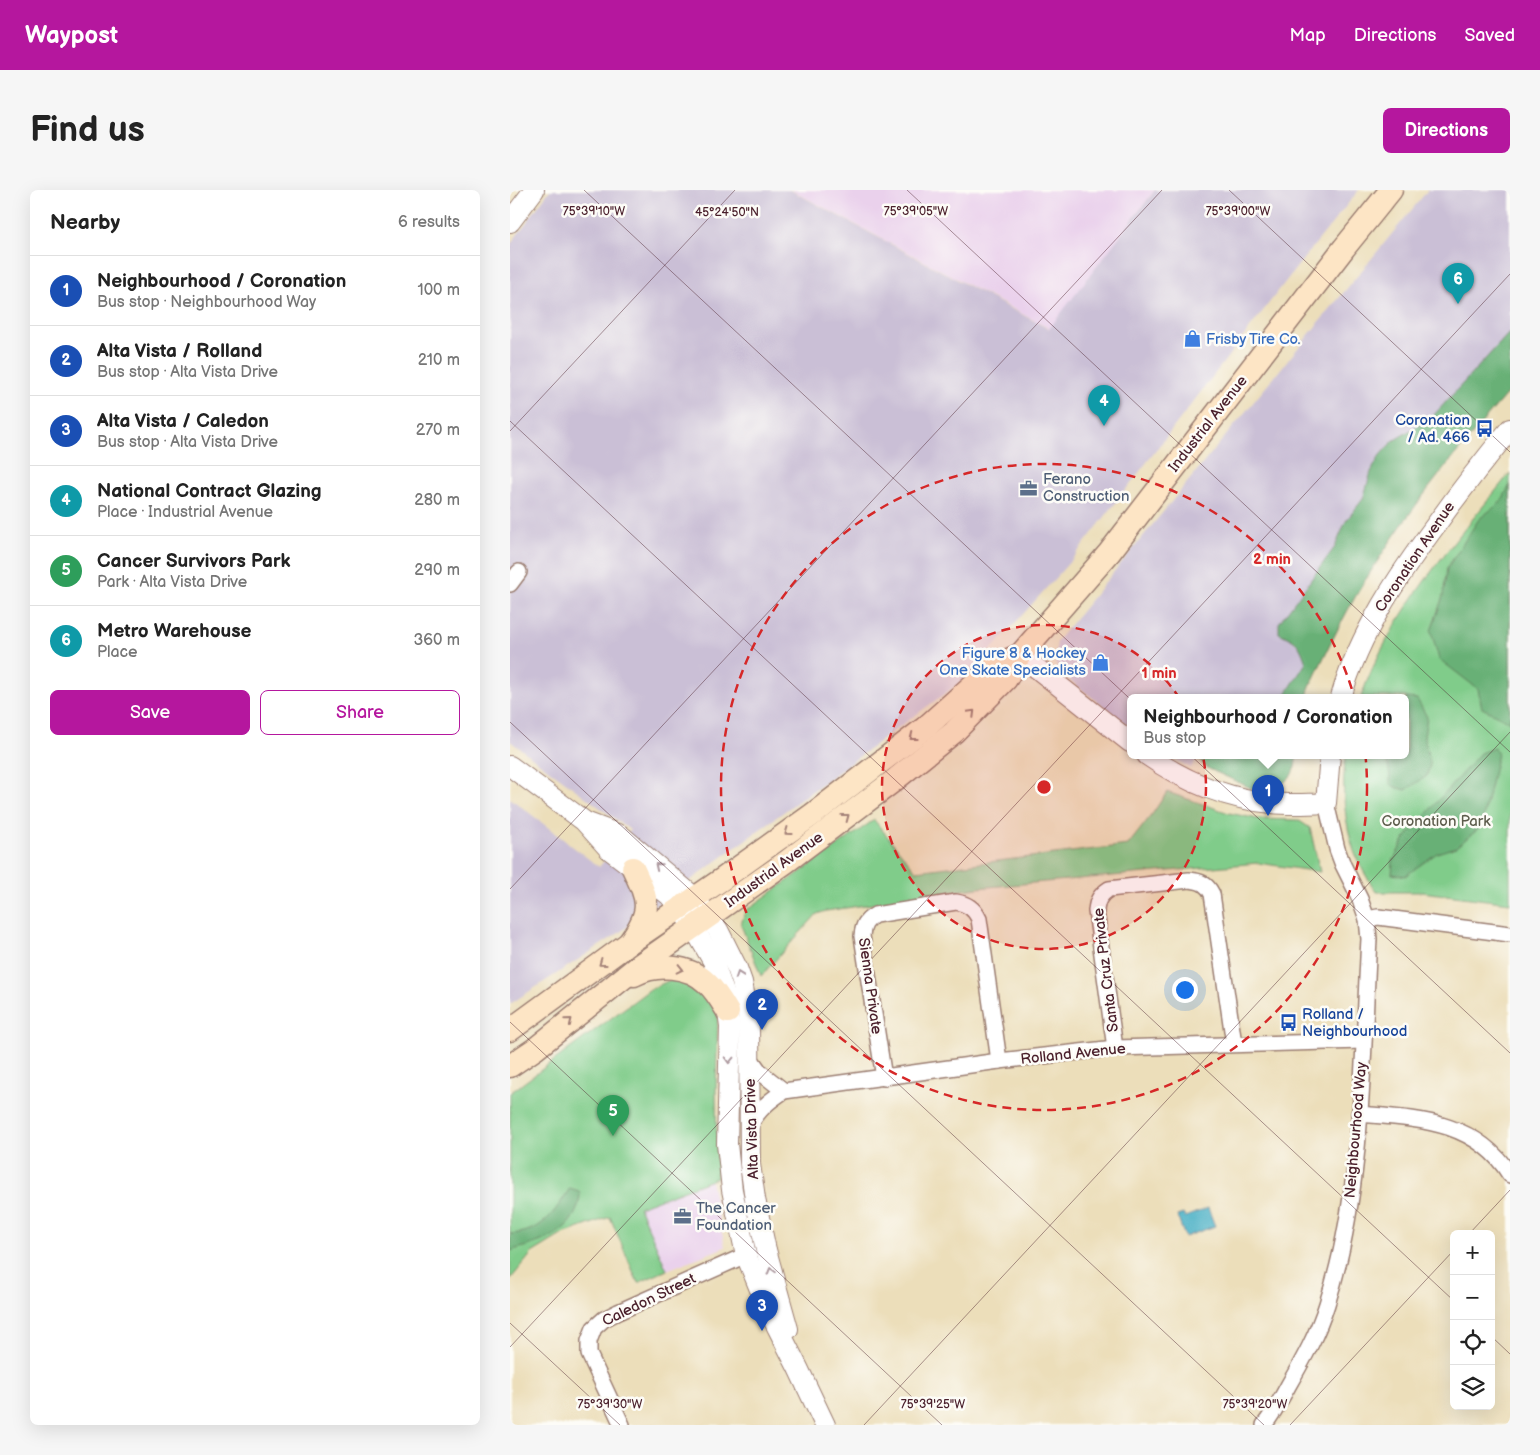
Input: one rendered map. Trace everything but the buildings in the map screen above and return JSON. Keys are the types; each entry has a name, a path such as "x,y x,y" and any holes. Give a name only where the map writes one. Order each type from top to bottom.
{"main road":[{"name":"Industrial Avenue","path":"510,1066 535,1049 638,967 786,862 892,782 954,732 1006,679 1020,655 1109,553 1344,248 1391,190"},
{"name":"Industrial Avenue","path":"510,1030 827,803 924,728 993,667 1020,655"},
{"path":"630,943 645,917 646,903 644,891 633,868"},
{"path":"603,994 637,974 651,969 672,968 691,972 706,982 728,1012"}],"street":[{"path":"510,222 534,190"},
{"name":"Coronation Avenue","path":"1342,694 1360,646 1390,591 1452,502 1510,429"},
{"path":"1020,655 1127,740"},
{"path":"1153,759 1177,774 1208,789 1273,804 1326,804 1330,759"},
{"path":"510,766 584,821 609,850 669,895 688,903"},
{"name":"Neighbourhood Way","path":"1264,1425 1305,1357 1327,1305 1345,1236 1359,1114 1369,939 1367,919 1337,849 1326,804"},
{"path":"584,821 620,835 688,903"},
{"name":"Santa Cruz Private","path":"1116,1048 1096,911 1097,902 1101,894 1110,889 1190,880 1200,881 1208,887 1212,894 1234,1044"},
{"name":"Sienna Private","path":"884,1078 862,936 863,928 867,920 875,915 956,902 965,904 976,912 979,919 999,1061"},
{"name":"Alta Vista Drive","path":"688,903 702,923 730,952 742,982 749,1020 750,1164 755,1199 766,1250 798,1368"},
{"path":"1367,919 1378,917 1510,934"},
{"name":"Alta Vista Drive","path":"702,923 706,947 719,974 728,1012 730,1051 727,1144 732,1190 746,1255 768,1309 825,1425"},
{"name":"Rolland Avenue","path":"750,1125 758,1112 768,1102 784,1091 999,1061 1116,1048 1363,1041"},
{"path":"750,1058 760,1072 784,1091"},
{"path":"1359,1114 1420,1120 1456,1129 1495,1155 1510,1175"},
{"name":"Caledon Street","path":"622,1425 589,1354 589,1341 594,1328 604,1319 618,1312 746,1255"}],"shaded area":[{"path":"550,190 790,190 1049,329 1155,190 1359,190 1296,268 1074,557 966,678 616,935 510,1004 510,798 599,867 630,830 510,741 510,245"},
{"path":"791,190 1155,190 1050,329"},
{"path":"1428,190 1510,190 1510,348 1391,477 1278,627 1311,657 1288,694 1127,694 1127,725 1058,671 1055,657 1057,641"},
{"path":"1174,759 1197,759 1191,768"},
{"path":"711,1181 725,1247 667,1270 639,1207"}],"green space":[{"path":"1510,332 1510,390 1439,475 1390,542 1348,610 1308,694 1286,694 1306,663 1297,644 1279,633 1279,623 1335,547 1346,521 1363,499 1371,472 1380,455 1393,441 1432,417"},
{"name":"Coronation Park","path":"1510,473 1510,903 1422,892 1376,892 1356,856 1348,827 1344,803 1345,759 1409,759 1409,694 1362,694 1389,636 1446,552"},
{"path":"1510,485 1510,722 1482,708 1478,689 1439,659 1431,631 1443,596 1447,568 1479,519 1501,502"},
{"path":"1409,698 1417,699 1427,717 1424,737 1430,764 1427,776 1406,790 1394,787 1390,782 1388,766 1384,759 1409,759"},
{"path":"1494,748 1498,753 1481,827 1456,847 1437,853 1405,876 1392,874 1393,861 1405,838 1480,753"},
{"path":"1296,759 1291,776 1278,788 1253,789 1205,767 1200,760"},
{"path":"1167,792 1229,813 1258,819 1298,820 1310,828 1320,872 1258,863 977,888 826,911 817,914 761,976 741,925 745,911 874,820 916,871 1128,845"},
{"path":"672,979 691,979 718,1013 716,1090 717,1178 639,1207 667,1270 638,1283 610,1217 563,1234 532,1253 510,1280 510,1093 649,990"},
{"path":"570,1188 579,1191 580,1197 574,1216 567,1225 551,1237 510,1251 510,1234 531,1229 546,1220"}],"water":[{"path":"1208,1208 1215,1226 1185,1237 1177,1216 1183,1214 1185,1217"}],"place":[{"name":"Metro Warehouse","path":"1458,304"},
{"name":"Frisby Tire Co.","path":"1192,339"},
{"name":"National Contract Glazing","path":"1104,426"},
{"name":"Coronation / Ad. 466","path":"1484,429"},
{"name":"Ferano Construction","path":"1029,488"},
{"name":"Figure 8 & Hockey One Skate Specialists","path":"1100,662"},
{"name":"Neighbourhood / Coronation","path":"1268,816"},
{"name":"Rolland / Neighbourhood","path":"1288,1023"},
{"name":"Alta Vista / Rolland","path":"762,1030"},
{"name":"Cancer Survivors Park","path":"613,1136"},
{"name":"The Cancer Foundation","path":"682,1217"},
{"name":"Alta Vista / Caledon","path":"762,1331"}]}
